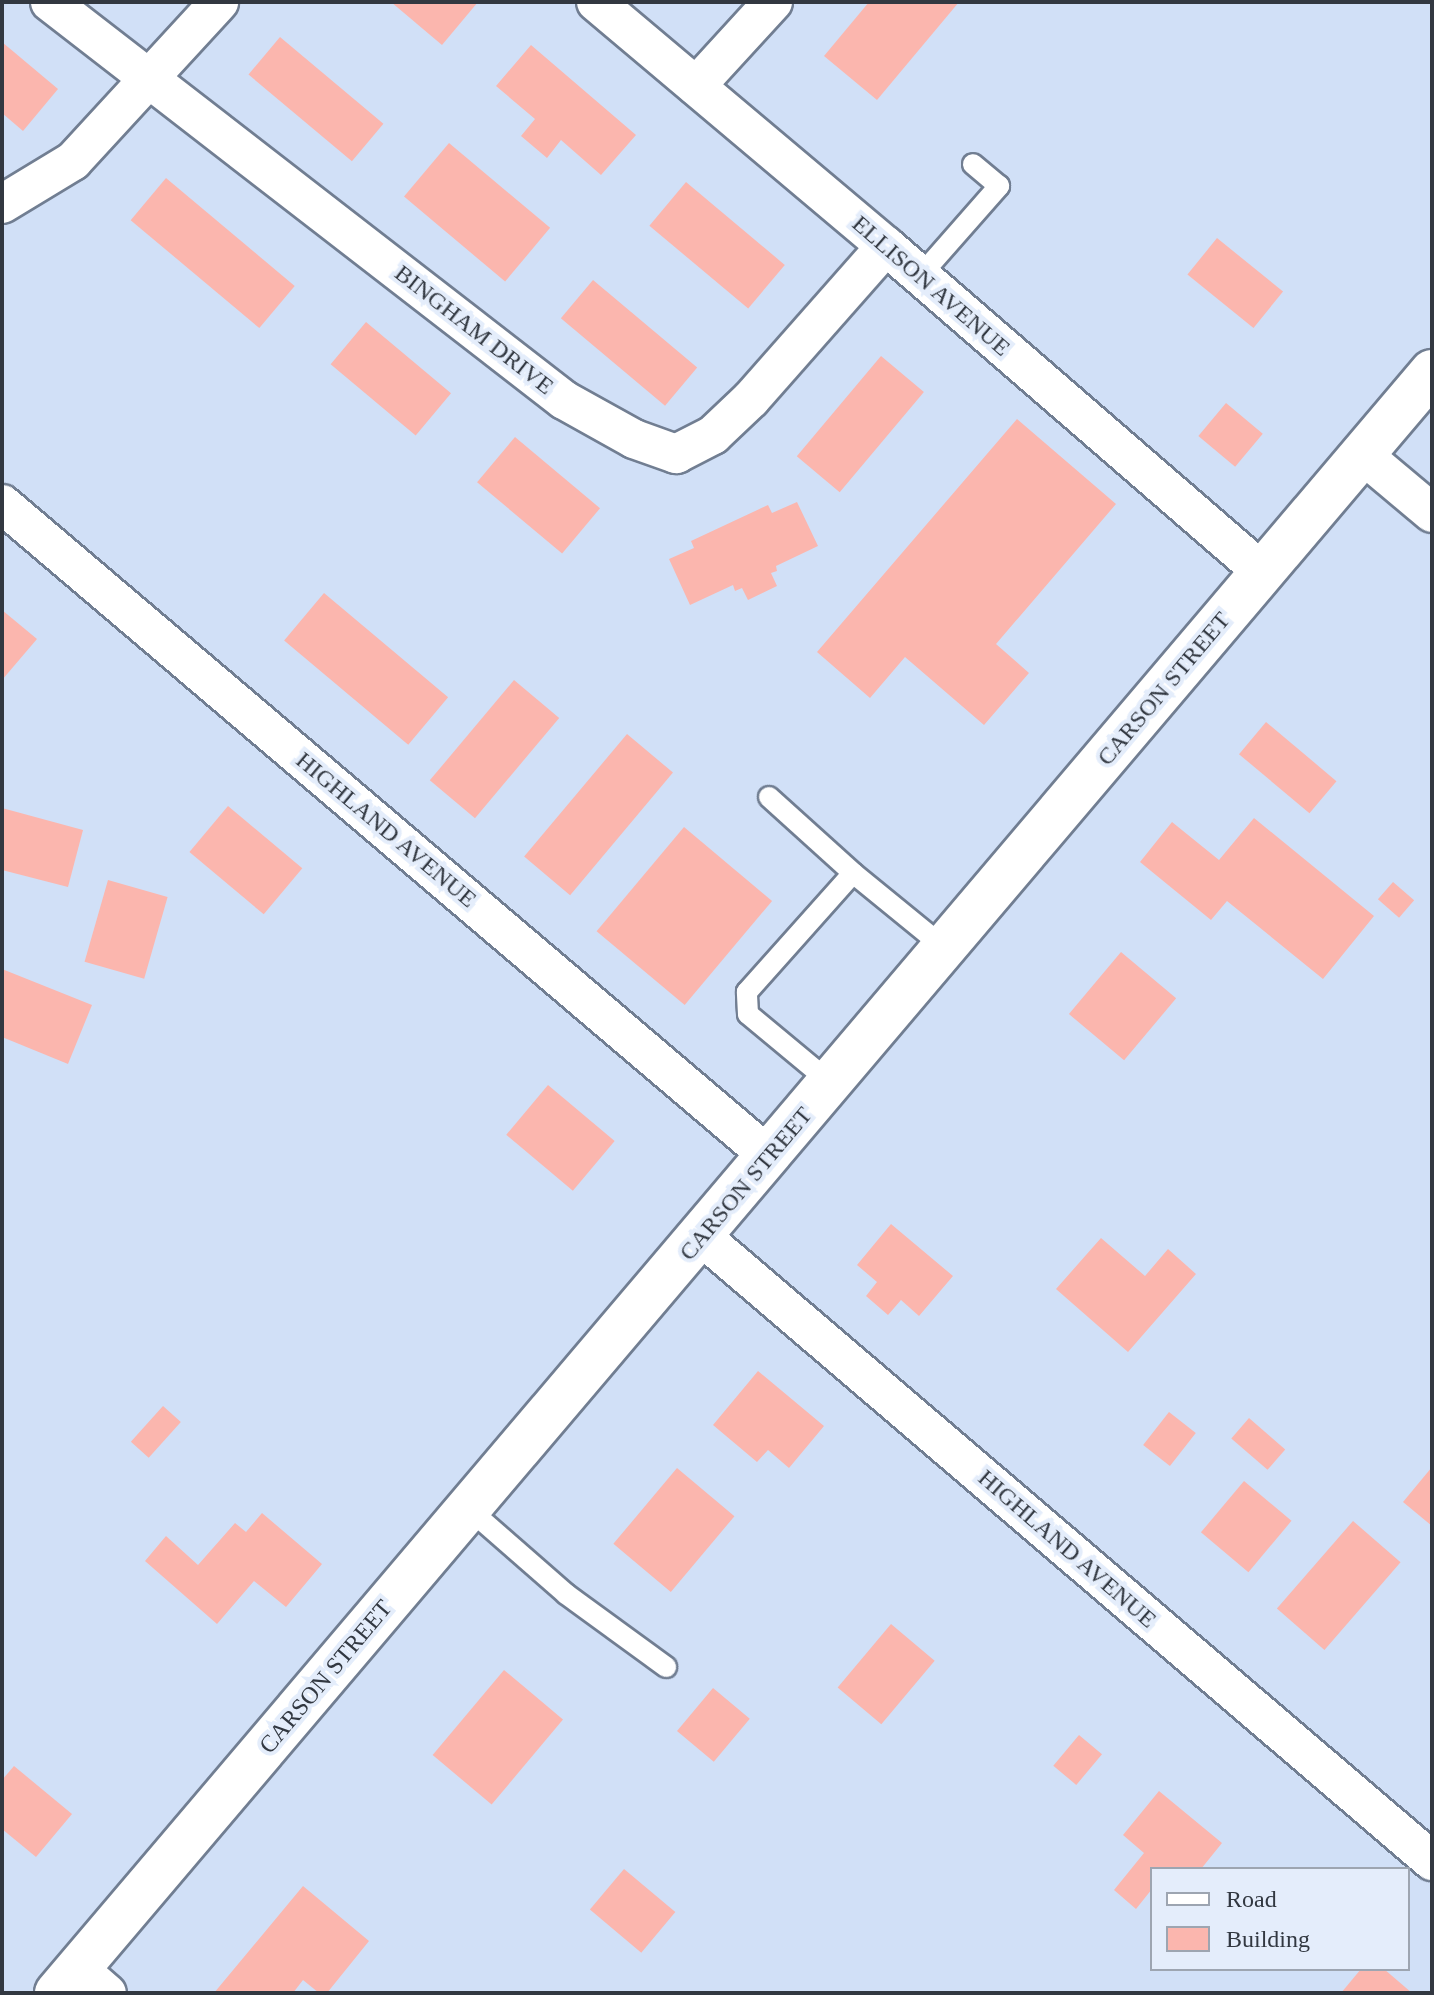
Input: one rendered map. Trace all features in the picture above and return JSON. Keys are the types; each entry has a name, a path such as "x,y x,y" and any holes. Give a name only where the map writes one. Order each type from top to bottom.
{"street":[{"name":"BINGHAM DRIVE","path":"50,2 564,400 634,439 676,454 713,435 751,399 886,246"},
{"path":"2,204 73,161 219,2"},
{"name":"ELLISON AVENUE","path":"596,2 886,246 1263,573"},
{"path":"696,86 773,2"},
{"name":"CARSON STREET","path":"81,1985 469,1509 1432,372"},
{"path":"1363,455 1432,513"},
{"name":"HIGHLAND AVENUE","path":"2,504 769,1156"},
{"name":"HIGHLAND AVENUE","path":"701,1236 1432,1861"}],"lane":[{"path":"920,276 999,186 973,164"},
{"path":"769,797 853,873 945,948"},
{"path":"831,1083 748,1014 745,998 853,873"},
{"path":"469,1509 566,1594 666,1667"}],"building":[{"path":"391,2 478,2 442,45"},
{"path":"869,2 959,2 877,100 824,56"},
{"path":"280,37 383,124 352,161 249,75"},
{"path":"2,42 58,89 23,131 2,113"},
{"path":"531,45 636,135 601,175 561,140 547,158 521,136 535,119 496,86"},
{"path":"449,143 550,228 505,281 404,197"},
{"path":"166,178 295,286 259,328 131,220"},
{"path":"686,182 785,265 748,309 649,226"},
{"path":"1217,238 1283,291 1253,328 1187,275"},
{"path":"593,280 697,367 665,406 561,318"},
{"path":"366,322 451,393 416,435 331,364"},
{"path":"881,356 924,392 840,492 797,456"},
{"path":"1226,403 1263,434 1235,467 1198,436"},
{"path":"1017,419 1116,504 996,644 1029,673 984,725 905,657 870,698 817,652"},
{"path":"515,437 600,508 562,554 477,482"},
{"path":"797,502 818,546 776,566 777,571 771,573 777,586 748,600 742,588 735,591 733,585 690,605 669,559 694,548 691,541 768,505 772,513"},
{"path":"324,593 448,697 408,745 284,640"},
{"path":"2,610 37,639 2,680"},
{"path":"514,680 559,718 475,818 430,780"},
{"path":"1266,722 1336,781 1309,813 1239,754"},
{"path":"627,734 673,773 570,895 524,857"},
{"path":"228,806 302,868 264,914 189,852"},
{"path":"2,808 83,830 68,887 2,870"},
{"path":"1254,818 1374,916 1323,979 1227,901 1211,920 1140,862 1172,822 1219,860"},
{"path":"684,827 772,901 685,1005 597,931"},
{"path":"108,880 168,897 144,979 85,962"},
{"path":"1393,882 1414,900 1399,918 1378,899"},
{"path":"1121,952 1176,998 1124,1060 1069,1014"},
{"path":"2,969 92,1005 68,1064 2,1037"},
{"path":"548,1085 615,1141 573,1191 506,1135"},
{"path":"891,1224 953,1276 919,1316 901,1300 888,1315 866,1296 877,1282 857,1265"},
{"path":"1101,1238 1145,1276 1168,1249 1196,1274 1128,1352 1056,1289"},
{"path":"758,1371 824,1426 789,1468 768,1450 757,1462 713,1425"},
{"path":"163,1406 181,1422 149,1458 131,1442"},
{"path":"1169,1412 1196,1433 1170,1466 1143,1445"},
{"path":"1249,1418 1285,1449 1268,1470 1231,1438"},
{"path":"1432,1467 1432,1526 1403,1502"},
{"path":"677,1468 734,1516 671,1592 613,1544"},
{"path":"1244,1481 1291,1521 1248,1572 1201,1532"},
{"path":"262,1513 322,1564 286,1607 254,1581 217,1624 145,1561 166,1536 198,1565 235,1523 246,1532"},
{"path":"1353,1521 1401,1562 1324,1650 1277,1609"},
{"path":"891,1624 935,1661 881,1724 838,1688"},
{"path":"504,1670 563,1719 492,1805 433,1755"},
{"path":"713,1688 750,1719 714,1762 677,1731"},
{"path":"1079,1735 1102,1754 1076,1785 1053,1766"},
{"path":"14,1766 72,1814 36,1857 2,1829 2,1780"},
{"path":"1159,1791 1222,1843 1203,1867 1150,1867 1150,1892 1136,1909 1114,1890 1144,1853 1123,1835"},
{"path":"624,1869 675,1912 641,1953 590,1910"},
{"path":"303,1886 369,1941 327,1993 319,1993 303,1980 293,1993 214,1993"},
{"path":"1359,1971 1386,1971 1412,1993 1341,1993"}]}
